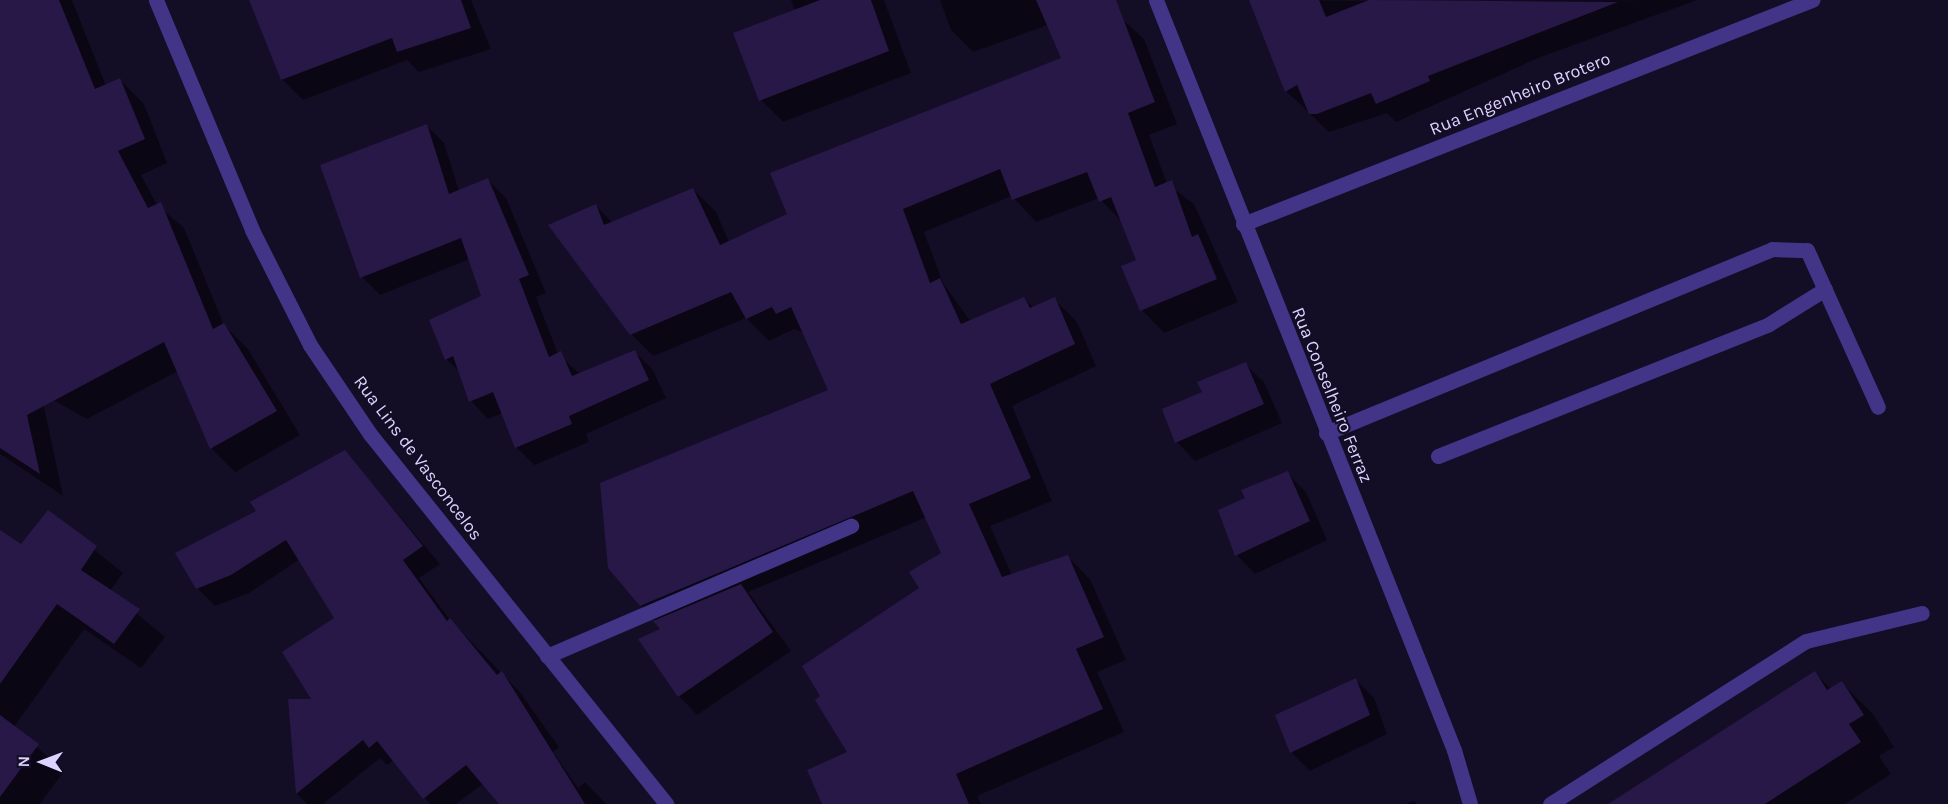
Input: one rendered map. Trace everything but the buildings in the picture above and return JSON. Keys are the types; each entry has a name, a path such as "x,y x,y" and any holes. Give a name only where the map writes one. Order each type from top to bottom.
{"street":[{"name":"Rua Lins de Vasconcelos","path":"156,0 252,230 310,345 370,434 666,804"},
{"name":"Rua Conselheiro Ferraz","path":"1156,0 1326,433 1455,750 1470,804"},
{"name":"Rua Engenheiro Brotero","path":"1243,224 1812,0"},
{"path":"1326,433 1772,249 1807,250 1878,407"},
{"path":"1438,456 1769,324 1825,288"},
{"path":"548,656 851,526"},
{"path":"1550,804 1806,641 1922,612"}]}
